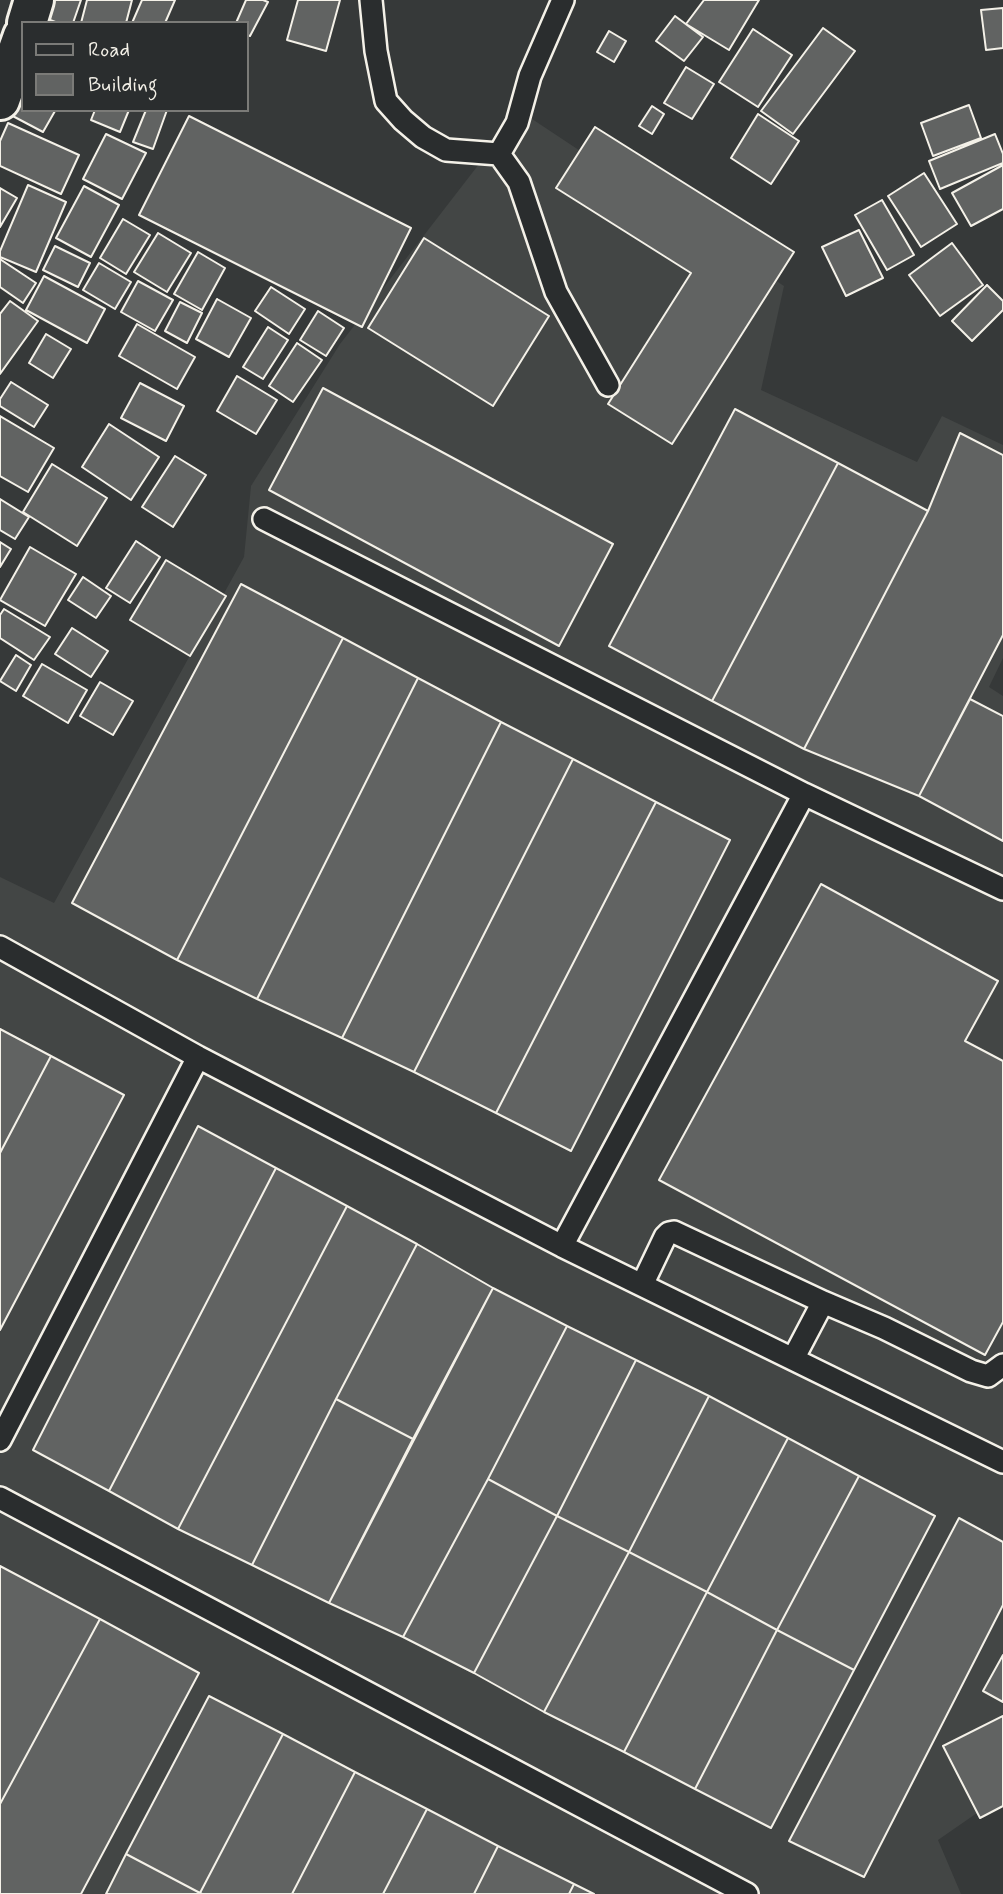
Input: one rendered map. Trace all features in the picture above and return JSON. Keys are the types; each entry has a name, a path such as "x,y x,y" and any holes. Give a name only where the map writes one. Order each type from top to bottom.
{"street":[{"path":"28,21 34,0"},
{"path":"0,100 21,42"}],"lane":[{"path":"371,0 376,51 386,102 423,137 446,150 499,155 519,182 555,292 608,385"},
{"path":"499,155 517,123 530,76 563,0"},
{"path":"264,519 804,794 1003,889"},
{"path":"562,1246 804,794"},
{"path":"0,947 198,1057 562,1246 1003,1462"},
{"path":"0,1440 198,1057"},
{"path":"642,1285 665,1237 674,1232 971,1371 988,1376 1003,1365"},
{"path":"793,1359 823,1302"},
{"path":"0,1498 747,1894"}],"shaded area":[{"path":"520,111 784,286 761,390 917,462 942,416 1003,445 1003,658 989,687 1003,696 1003,1795 938,1840 961,1894 0,1894 0,877 54,903 244,557 251,486 340,344"}],"building":[{"path":"51,0 81,0 74,21 53,21 45,18"},
{"path":"87,0 132,0 127,21 82,21"},
{"path":"142,0 175,0 166,21 133,21"},
{"path":"246,0 268,2 250,36 248,21 237,21"},
{"path":"298,0 340,0 326,51 287,40"},
{"path":"704,0 759,0 729,50 686,24"},
{"path":"1003,8 1003,48 986,50 981,10"},
{"path":"675,16 703,37 684,61 656,41"},
{"path":"823,28 855,51 793,134 761,111"},
{"path":"753,29 792,55 758,107 719,82"},
{"path":"609,31 626,41 614,62 597,52"},
{"path":"686,67 714,84 692,119 664,103"},
{"path":"21,96 21,112 54,112 43,132 7,113"},
{"path":"969,105 981,138 933,156 921,123"},
{"path":"652,106 664,114 652,134 639,126"},
{"path":"94,112 128,112 120,132 91,120"},
{"path":"145,112 166,112 153,149 133,142"},
{"path":"758,114 799,141 771,184 731,158"},
{"path":"189,116 411,228 362,327 139,215"},
{"path":"8,123 79,155 61,194 0,166 0,141"},
{"path":"595,127 794,252 672,444 608,404 691,273 556,188"},
{"path":"106,134 146,153 122,199 83,179"},
{"path":"995,134 1003,154 1003,163 940,189 929,161"},
{"path":"1003,165 1003,209 971,226 952,193"},
{"path":"924,173 957,224 921,247 888,196"},
{"path":"28,185 66,202 36,272 0,257 0,251"},
{"path":"84,186 119,205 91,257 56,238"},
{"path":"0,188 17,198 0,227"},
{"path":"882,200 914,255 887,270 855,215"},
{"path":"123,219 150,235 126,274 100,258"},
{"path":"859,230 883,278 846,296 822,247"},
{"path":"158,233 191,253 167,292 134,272"},
{"path":"424,238 549,316 493,406 368,328"},
{"path":"952,243 983,285 940,316 909,275"},
{"path":"55,246 90,263 78,287 43,270"},
{"path":"198,252 225,268 202,310 174,294"},
{"path":"0,259 36,283 23,303 0,287"},
{"path":"99,263 131,282 115,309 83,290"},
{"path":"44,276 105,309 87,343 26,310"},
{"path":"138,281 173,300 155,331 121,312"},
{"path":"987,285 1003,301 1003,310 972,341 952,321"},
{"path":"271,287 305,309 289,334 255,311"},
{"path":"217,299 251,318 229,357 196,339"},
{"path":"10,301 38,321 0,374 0,314"},
{"path":"180,302 202,313 187,343 165,331"},
{"path":"318,311 344,328 326,356 300,340"},
{"path":"137,324 195,357 177,389 119,356"},
{"path":"268,327 288,340 263,379 243,367"},
{"path":"46,334 71,349 53,378 29,363"},
{"path":"297,343 322,360 293,402 269,386"},
{"path":"237,376 277,400 256,434 217,411"},
{"path":"11,382 48,405 34,427 0,406 0,399"},
{"path":"140,383 184,406 166,441 121,418"},
{"path":"323,388 613,544 559,646 269,490"},
{"path":"735,409 838,463 712,701 609,646"},
{"path":"0,416 54,448 28,492 0,476"},
{"path":"109,424 159,457 131,500 82,467"},
{"path":"960,433 1003,455 1003,635 919,796 804,749 928,511"},
{"path":"175,456 206,475 173,527 142,507"},
{"path":"838,463 928,511 804,749 712,701"},
{"path":"52,464 107,498 77,546 23,512"},
{"path":"0,499 29,517 15,539 0,530"},
{"path":"136,541 160,557 130,603 106,588"},
{"path":"0,542 11,549 0,567"},
{"path":"30,547 76,574 45,626 0,600"},
{"path":"166,560 226,596 190,656 130,620"},
{"path":"83,577 111,596 96,618 68,600"},
{"path":"241,584 343,638 177,960 72,903"},
{"path":"4,609 50,637 34,660 0,638 0,615"},
{"path":"72,628 108,651 91,677 55,654"},
{"path":"343,638 418,678 257,999 177,960"},
{"path":"16,655 31,665 16,691 0,681"},
{"path":"42,664 87,690 68,723 23,696"},
{"path":"418,678 501,722 342,1038 257,999"},
{"path":"100,682 133,701 113,735 80,716"},
{"path":"970,699 1003,716 1003,841 919,796"},
{"path":"501,722 573,759 414,1072 342,1038"},
{"path":"573,759 656,802 496,1113 414,1072"},
{"path":"656,802 730,840 571,1151 496,1113"},
{"path":"821,884 998,981 965,1041 1003,1061 1003,1322 985,1355 659,1180"},
{"path":"0,1029 51,1056 0,1153"},
{"path":"51,1056 124,1095 0,1330 0,1153"},
{"path":"198,1126 276,1168 109,1491 33,1450"},
{"path":"276,1168 347,1206 178,1529 109,1491"},
{"path":"347,1206 417,1244 252,1565 178,1529"},
{"path":"417,1244 493,1288 413,1439 336,1399"},
{"path":"493,1288 567,1326 403,1637 329,1603"},
{"path":"567,1326 636,1360 557,1516 488,1479"},
{"path":"636,1360 709,1396 629,1552 557,1516"},
{"path":"709,1396 788,1438 707,1592 629,1552"},
{"path":"336,1399 413,1439 329,1603 252,1565"},
{"path":"788,1438 859,1476 777,1630 707,1592"},
{"path":"859,1476 935,1516 854,1670 777,1630"},
{"path":"488,1479 557,1516 474,1673 403,1637"},
{"path":"557,1516 629,1552 544,1712 474,1673"},
{"path":"959,1518 1003,1542 1003,1605 864,1877 789,1841"},
{"path":"629,1552 707,1592 624,1752 544,1712"},
{"path":"0,1566 100,1619 0,1804"},
{"path":"707,1592 777,1630 695,1789 624,1752"},
{"path":"100,1619 199,1673 81,1894 0,1894 0,1804"},
{"path":"777,1630 854,1670 771,1828 695,1789"},
{"path":"1003,1655 1003,1702 983,1691"},
{"path":"209,1696 283,1734 200,1893 126,1854"},
{"path":"1003,1716 1003,1806 980,1818 943,1746"},
{"path":"283,1734 355,1772 292,1894 200,1893"},
{"path":"355,1772 427,1809 383,1894 292,1894"},
{"path":"427,1809 498,1846 474,1894 383,1894"},
{"path":"498,1846 574,1884 569,1894 474,1894"},
{"path":"126,1854 200,1893 200,1894 106,1894"},
{"path":"574,1884 594,1894 569,1894"}]}
